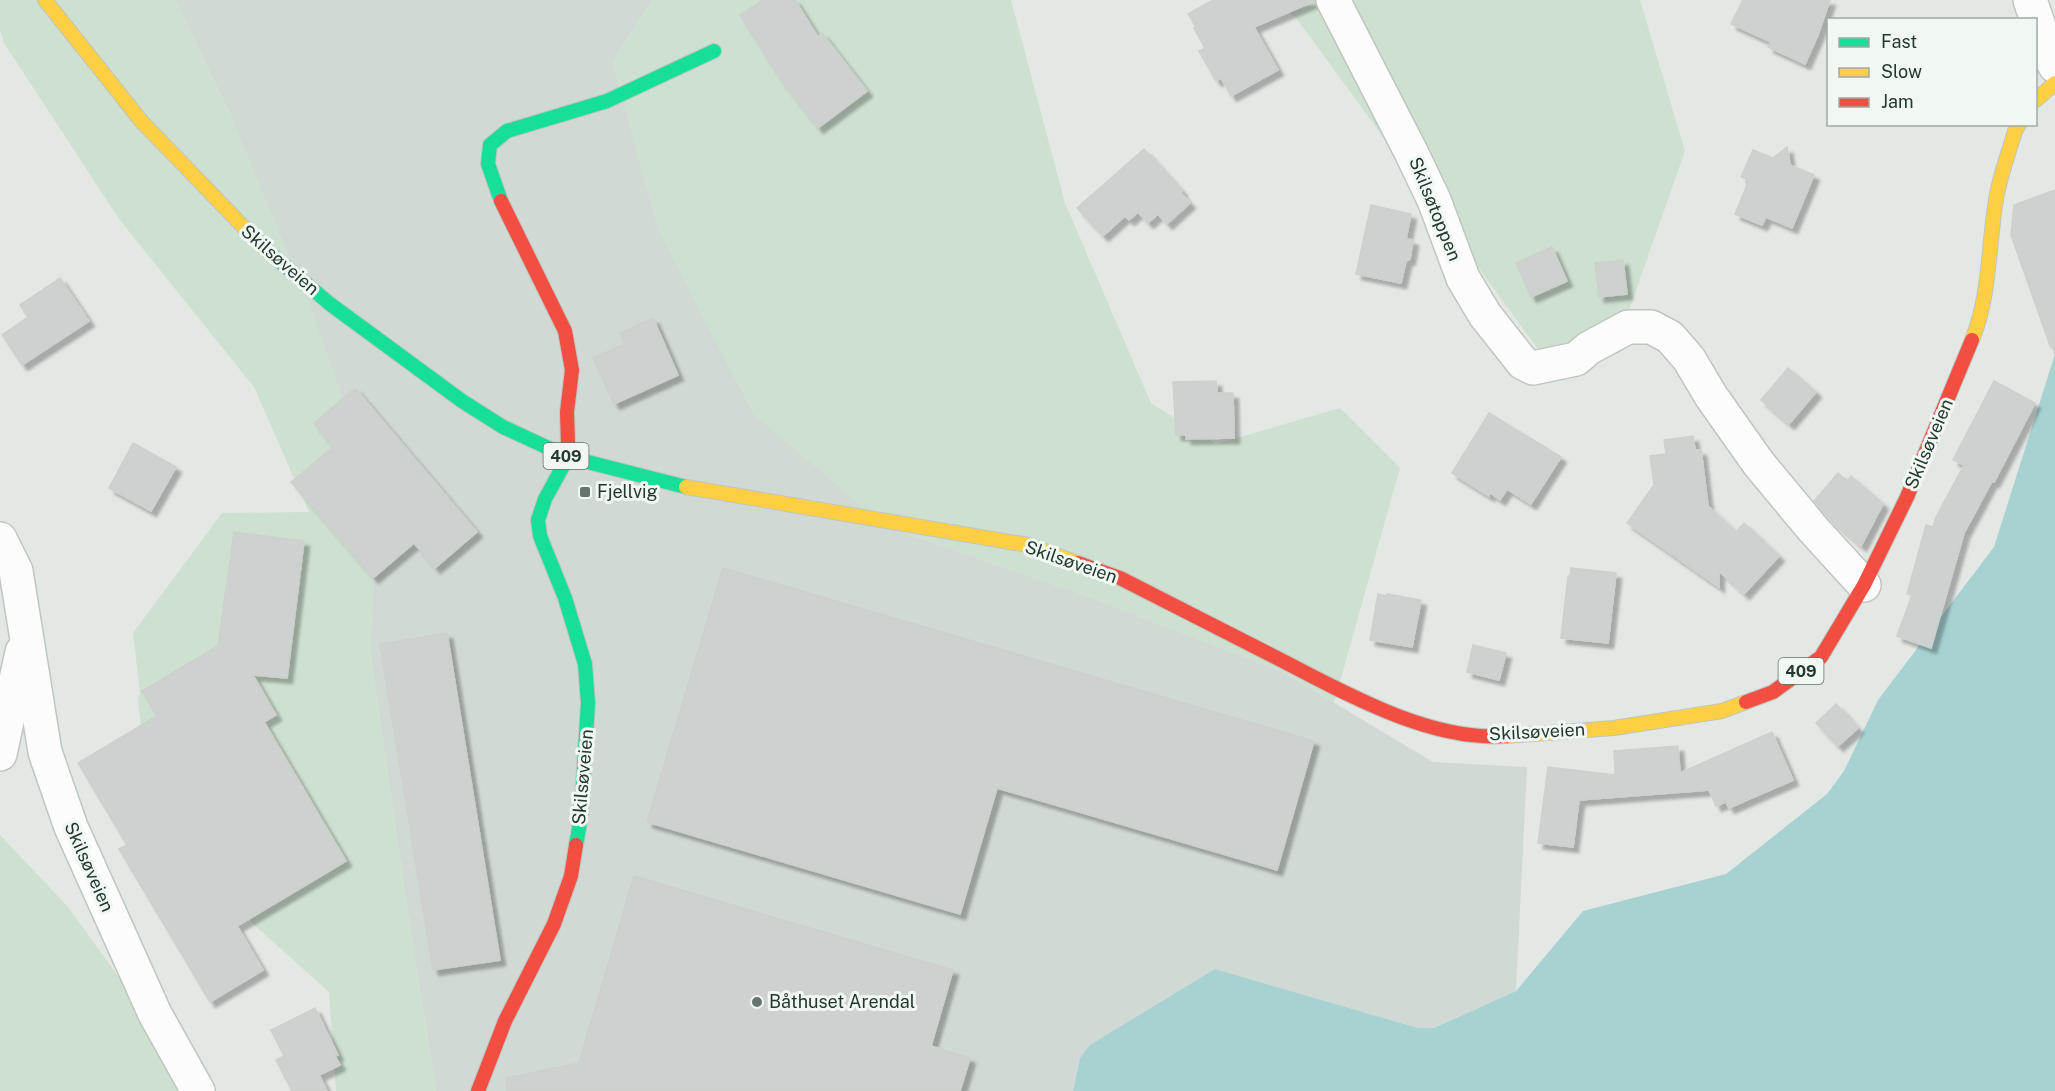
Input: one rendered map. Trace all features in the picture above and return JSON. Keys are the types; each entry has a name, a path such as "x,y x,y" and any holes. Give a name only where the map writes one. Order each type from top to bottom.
{"main road":[{"name":"Skilsøveien","path":"45,0 142,122 253,239 330,304 462,401 503,427 568,457 690,488 1028,545 1120,578 1371,706 1442,730 1494,737 1614,728 1722,711 1773,692 1821,657 1864,585 1907,497 1977,329 1984,298 1997,194 2018,126"},
{"name":"Skilsøveien","path":"478,1091 505,1020 554,924 571,876 580,817 588,703 585,664 565,598 540,536 538,520 545,500 568,457 567,412 572,370 565,331 499,197 489,164 490,145 507,131 607,101 714,51"},
{"path":"2037,99 2055,83"}],"street":[{"name":"Skilsøtoppen","path":"1333,0 1416,161 1434,200 1463,278 1485,315 1523,363 1533,368 1576,360 1589,348 1628,327 1652,327 1670,337 1689,359 1711,396 1759,464 1813,529 1864,585"},
{"path":"2030,0 2036,18"},
{"path":"2037,20 2055,66"},
{"name":"Skilsøveien","path":"0,539 16,571 45,752 70,827 155,1014 198,1091"},
{"name":"Skilsøveien","path":"0,754 26,627"}],"shaded area":[{"path":"175,0 652,0 613,62 659,231 885,526 1084,595 1281,671 1433,762 1527,767 1516,991 1434,1028 1418,1028 1215,969 1080,1058 1073,1091 436,1091 370,651 378,498 230,114"}],"green space":[{"path":"0,0 175,0 230,114 310,305 378,498 370,651 436,1091 336,1091 329,992 251,922 231,871 142,736 133,633 222,513 309,512 254,387 119,219 4,43 0,30"},
{"path":"652,0 1011,0 1065,203 1151,403 1216,444 1340,408 1400,468 1334,703 1281,671 1084,595 885,526 753,414 659,231 613,62"},
{"path":"1273,0 1640,0 1685,151 1618,342 1548,363 1297,19"},
{"path":"0,835 68,907 201,1091 0,1091"}],"water":[{"path":"2055,354 2055,1091 1073,1091 1080,1058 1090,1045 1215,969 1418,1028 1434,1028 1516,991 1583,911 1726,874 1827,794 1844,771 1878,700 1994,547"}],"building":[{"path":"763,0 795,0 818,37 822,33 867,91 818,128 780,79 740,15"},
{"path":"1213,0 1315,1 1254,27 1278,70 1231,96 1221,78 1216,81 1199,51 1205,48 1188,14"},
{"path":"1743,0 1830,0 1805,64 1768,47 1771,42 1731,24"},
{"path":"1787,147 1790,165 1814,175 1792,228 1766,217 1762,225 1735,214 1749,180 1741,177 1753,150 1773,158"},
{"path":"1144,149 1190,203 1167,224 1158,214 1148,223 1138,212 1129,220 1125,216 1103,236 1077,208"},
{"path":"2055,190 2055,347 2051,348 2011,235 2014,205"},
{"path":"1371,205 1411,214 1406,239 1413,240 1410,259 1406,261 1401,283 1356,274"},
{"path":"1552,247 1567,281 1531,297 1516,263"},
{"path":"1623,260 1627,294 1599,297 1595,263"},
{"path":"60,278 89,321 22,365 2,335 28,317 20,305"},
{"path":"653,318 678,375 614,404 593,358 625,344 620,333"},
{"path":"1788,368 1816,392 1789,424 1761,400"},
{"path":"1216,381 1217,393 1233,393 1234,438 1186,439 1186,435 1176,435 1173,382"},
{"path":"1994,381 2035,403 1994,482 1992,481 1964,533 1931,648 1897,636 1912,595 1907,594 1926,525 1933,527 1964,465 1953,460"},
{"path":"355,388 477,532 435,568 414,543 373,578 291,482 333,447 314,423"},
{"path":"1489,413 1561,457 1531,504 1507,489 1500,500 1490,493 1489,496 1452,473"},
{"path":"1693,436 1695,450 1701,450 1708,506 1736,532 1744,523 1779,556 1744,594 1719,571 1719,587 1627,523 1654,485 1650,456 1666,454 1664,440"},
{"path":"133,443 176,467 151,511 109,488"},
{"path":"1838,473 1847,481 1851,476 1883,504 1861,546 1830,519 1814,501"},
{"path":"234,532 304,541 287,678 253,675 276,715 264,722 346,861 237,926 263,970 210,1002 119,849 127,845 78,763 157,716 142,691 218,646"},
{"path":"723,568 1314,741 1277,870 997,788 960,914 647,822"},
{"path":"1571,568 1616,573 1608,643 1561,638 1568,576 1570,576"},
{"path":"1378,594 1421,600 1412,647 1370,640"},
{"path":"447,633 500,960 433,970 380,644"},
{"path":"1473,645 1506,653 1499,680 1467,672"},
{"path":"1836,704 1858,728 1838,746 1816,723"},
{"path":"1772,732 1793,780 1729,808 1726,802 1716,806 1709,790 1579,800 1573,847 1538,843 1548,767 1615,775 1614,751 1678,746 1680,773"},
{"path":"634,876 953,970 931,1046 970,1058 960,1091 507,1091 506,1078 579,1063"},
{"path":"315,1008 338,1055 335,1056 340,1065 319,1075 327,1091 292,1091 276,1060 284,1056 271,1030"}],"traffic: fast":[{"path":"501,201 488,164 490,145 507,131 607,101 714,51"},
{"path":"264,248 330,304 462,401 503,427 568,457 686,487"},
{"path":"568,444 568,457 545,499 538,520 540,536 565,598 585,664 588,703 581,817 576,845"}],"traffic: slow":[{"path":"45,0 142,122 264,248"},
{"path":"2037,99 2055,83"},
{"path":"1972,340 1983,305 1999,186 2018,126"},
{"path":"686,487 1028,545 1078,563"},
{"path":"1506,736 1614,728 1722,711 1746,702"}],"traffic: jam":[{"path":"501,201 565,331 572,370 567,412 568,444"},
{"path":"1746,702 1773,692 1821,657 1864,585 1907,497 1972,340"},
{"path":"1078,563 1120,578 1328,685 1386,712 1446,731 1476,736 1506,736"},
{"path":"478,1091 505,1021 554,924 571,876 576,845"}],"place":[{"name":"Fjellvig","path":"585,492"},
{"name":"Båthuset Arendal","path":"757,1002"}]}
